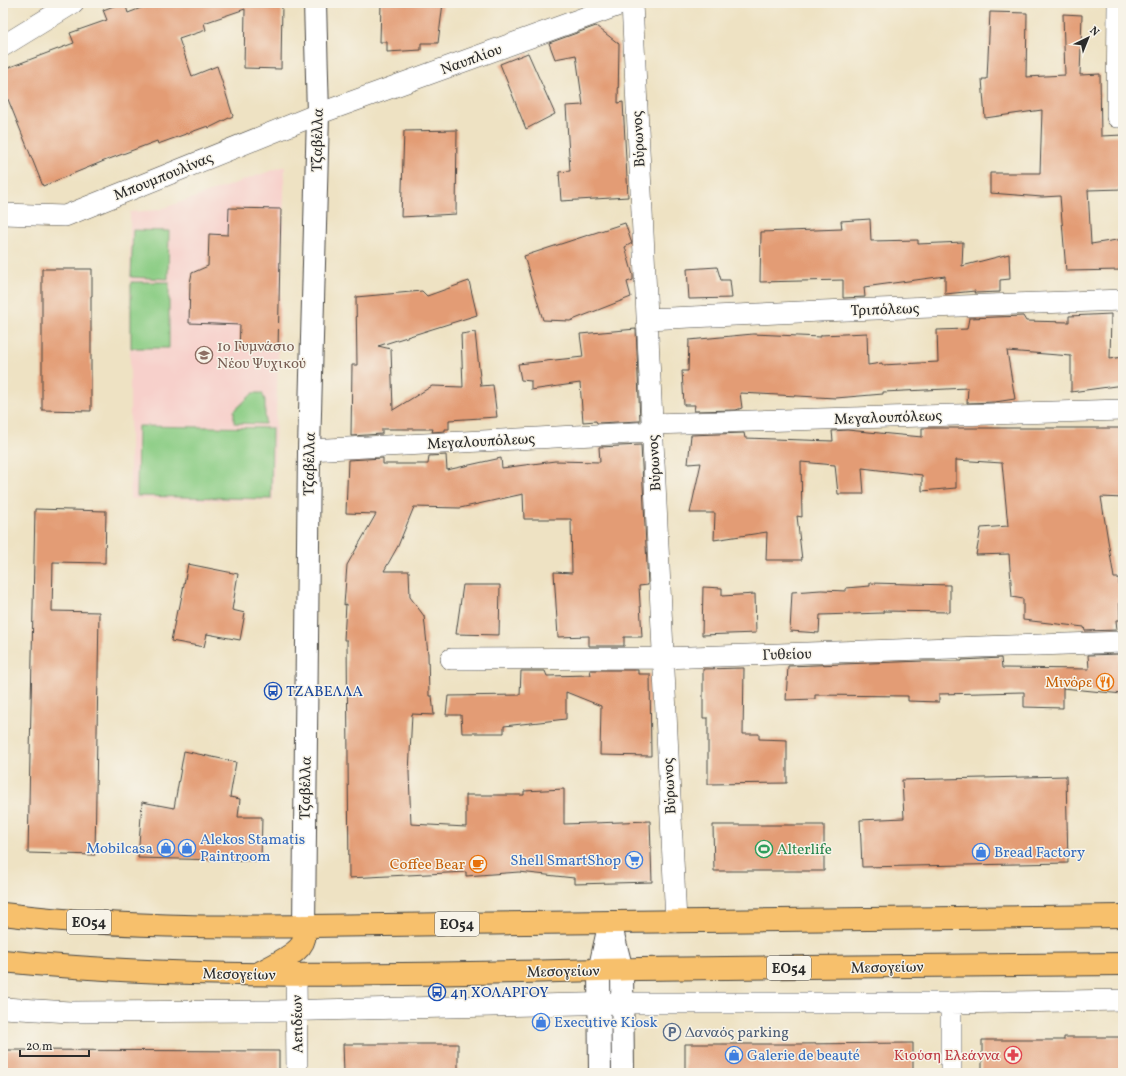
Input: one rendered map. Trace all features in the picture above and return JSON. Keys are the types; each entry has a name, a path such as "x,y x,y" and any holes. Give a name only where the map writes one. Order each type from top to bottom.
{"main road":[{"name":"ΕΟ54","path":"3,914 58,921 176,926 610,923 1123,916"},
{"path":"254,976 283,960 300,946 304,938 304,926"},
{"name":"Μεσογείων","path":"3,961 73,968 254,976 599,970 1123,964"}],"street":[{"path":"3,46 73,3"},
{"name":"Τζαβέλλα","path":"304,926 309,450 318,114 315,3"},
{"name":"Ναυπλίου","path":"318,114 625,3"},
{"name":"Βύρωνος","path":"632,3 676,922"},
{"path":"1118,3 1116,117 1123,117"},
{"name":"Μπουμπουλίνας","path":"3,214 65,216 318,114"},
{"name":"Τριπόλεως","path":"647,319 1123,300"},
{"name":"Μεγαλουπόλεως","path":"309,450 652,428 1123,410"},
{"name":"Γυθείου","path":"451,659 663,658 1123,642"},
{"path":"610,923 622,970 623,1073"},
{"path":"600,1073 599,970 610,923"},
{"name":"Αετιδέων","path":"296,975 297,1073"},
{"path":"3,1008 70,1012 297,1011 599,1003 951,1003 1123,1000"},
{"path":"951,1003 951,1073"}],"shaded area":[{"name":"1ο Γυμνάσιο Νέου Ψυχικού","path":"285,166 273,501 130,499 130,212 158,210"}],"green space":[{"path":"133,230 169,231 168,279 131,277"},
{"path":"131,282 169,282 169,348 131,348"},
{"path":"253,393 262,393 265,400 265,424 234,423 234,411"},
{"path":"138,426 272,428 271,499 137,496"}],"building":[{"path":"125,3 128,13 154,3 282,3 281,69 244,68 245,9 204,23 206,30 179,39 192,76 217,66 233,116 209,128 208,126 158,144 157,141 43,186 3,87 3,72 10,67 74,43 70,33 107,20 103,10"},
{"path":"381,3 443,3 438,43 421,43 421,50 387,52 387,42 380,42"},
{"path":"990,12 1027,13 1026,77 1065,75 1063,14 1082,15 1080,75 1100,74 1101,136 1123,135 1123,189 1088,190 1091,244 1123,239 1123,270 1066,271 1060,196 1042,197 990,193 990,173 1040,173 1042,110 985,118 982,79 987,79"},
{"path":"596,26 619,44 618,103 623,102 628,197 561,201 559,172 570,171 566,106 583,105 576,55 555,59 549,43"},
{"path":"528,53 555,114 526,129 500,64"},
{"path":"457,130 456,214 401,217 404,131"},
{"path":"229,208 281,209 278,350 239,349 240,325 189,323 190,283 192,273 208,266 209,234 228,235"},
{"path":"870,219 871,241 918,240 918,244 963,242 962,266 1009,254 1010,279 1000,280 1000,292 974,293 975,291 945,294 945,276 864,287 865,297 843,298 843,280 760,282 761,232 842,229 841,221"},
{"path":"625,223 632,243 625,247 633,275 633,280 627,282 631,297 570,321 543,320 524,256"},
{"path":"717,267 721,280 730,280 732,298 689,299 687,269"},
{"path":"42,269 92,269 91,411 42,410"},
{"path":"469,281 477,315 378,346 391,349 393,410 432,386 463,387 461,334 475,332 481,386 493,385 497,417 449,420 449,429 445,429 445,431 432,432 433,429 382,429 382,434 351,436 352,365 357,365 356,297 422,291 427,296"},
{"path":"1111,314 1110,359 1122,357 1123,385 1071,392 1071,356 1007,351 1015,399 995,402 967,403 968,388 883,392 883,394 836,398 740,393 742,408 736,410 694,411 695,405 684,405 682,371 688,371 689,340 753,334 821,337 821,335 867,333 868,365 882,363 882,365 938,362 937,330 967,329 969,318 1023,316 1026,321 1069,322 1069,316"},
{"path":"636,329 640,421 597,423 596,421 583,422 580,383 531,390 531,381 521,380 518,364 583,357 580,334"},
{"path":"922,428 1123,428 1123,498 1101,497 1114,578 1119,578 1120,620 1116,620 1117,630 1085,631 1084,627 1023,620 1023,599 1012,597 1009,554 976,555 981,528 1008,526 1002,463 956,460 956,488 922,491 922,475 862,468 864,494 838,494 835,465 801,462 802,517 797,516 802,560 766,560 767,532 714,540 715,513 690,513 701,463 688,464 691,435 744,433 745,438 833,441 832,431 847,430 922,437"},
{"path":"641,445 648,585 639,586 642,637 624,637 624,646 589,646 589,636 558,637 554,572 572,573 571,519 524,519 523,494 460,508 414,507 398,546 384,571 409,571 410,597 424,616 428,654 429,696 432,696 434,715 412,714 409,773 411,824 466,827 466,795 524,795 524,791 564,789 564,824 650,821 652,882 574,884 574,878 519,872 466,876 466,872 349,878 347,640 344,640 346,604 344,605 347,565 376,514 346,513 348,460 383,458 383,464 428,464 429,456 446,455 447,470 501,458 502,468 555,461 600,462 599,447"},
{"path":"35,509 106,511 105,563 53,562 52,611 99,612 95,855 28,853"},
{"path":"188,564 238,574 232,610 245,613 240,640 207,634 204,647 171,641"},
{"path":"870,583 950,585 950,612 883,611 883,613 820,615 819,633 790,631 792,592 821,590 846,591 846,588 870,586"},
{"path":"463,585 500,585 499,635 456,634"},
{"path":"703,587 722,588 722,596 755,594 756,633 702,635"},
{"path":"1119,654 1122,694 1063,688 1063,708 1024,707 1024,692 939,694 939,702 908,701 908,696 815,695 815,699 786,700 788,666 962,661 1001,658 1002,668 1089,669 1088,655"},
{"path":"744,668 743,734 759,734 759,739 787,740 787,783 708,784 708,718 703,718 703,669"},
{"path":"590,670 638,670 638,674 650,674 651,756 600,755 601,706 566,692 566,719 504,726 504,733 462,733 461,715 446,715 448,696 520,695 521,671 545,671 547,676 591,675"},
{"path":"184,751 236,762 230,797 240,799 238,817 262,817 261,861 138,858 142,802 174,808"},
{"path":"1066,776 1068,863 862,867 860,820 904,818 902,780"},
{"path":"713,825 824,825 824,871 714,871"},
{"path":"1064,1037 1123,1037 1123,1073 982,1073 982,1040 1064,1040"},
{"path":"913,1043 913,1073 685,1073 685,1044"},
{"path":"343,1044 458,1044 458,1073 344,1073"},
{"path":"3,1050 279,1051 279,1073 3,1073"}],"place":[{"name":"1ο Γυμνάσιο Νέου Ψυχικού","path":"204,355"},
{"name":"Μινόρε","path":"1105,682"},
{"name":"ΤΖΑΒΕΛΛΑ","path":"273,691"},
{"name":"Mobilcasa","path":"166,848"},
{"name":"Alekos Stamatis Paintroom","path":"187,848"},
{"name":"Alterlife","path":"764,849"},
{"name":"Bread Factory","path":"981,852"},
{"name":"Shell SmartShop","path":"634,860"},
{"name":"Coffee Bear","path":"478,864"},
{"name":"4η ΧΟΛΑΡΓΟΥ","path":"437,992"},
{"name":"Executive Kiosk","path":"541,1022"},
{"name":"Δαναός parking","path":"672,1032"},
{"name":"Galerie de beauté","path":"734,1055"},
{"name":"Κιούση Ελεάννα","path":"1013,1055"}]}
